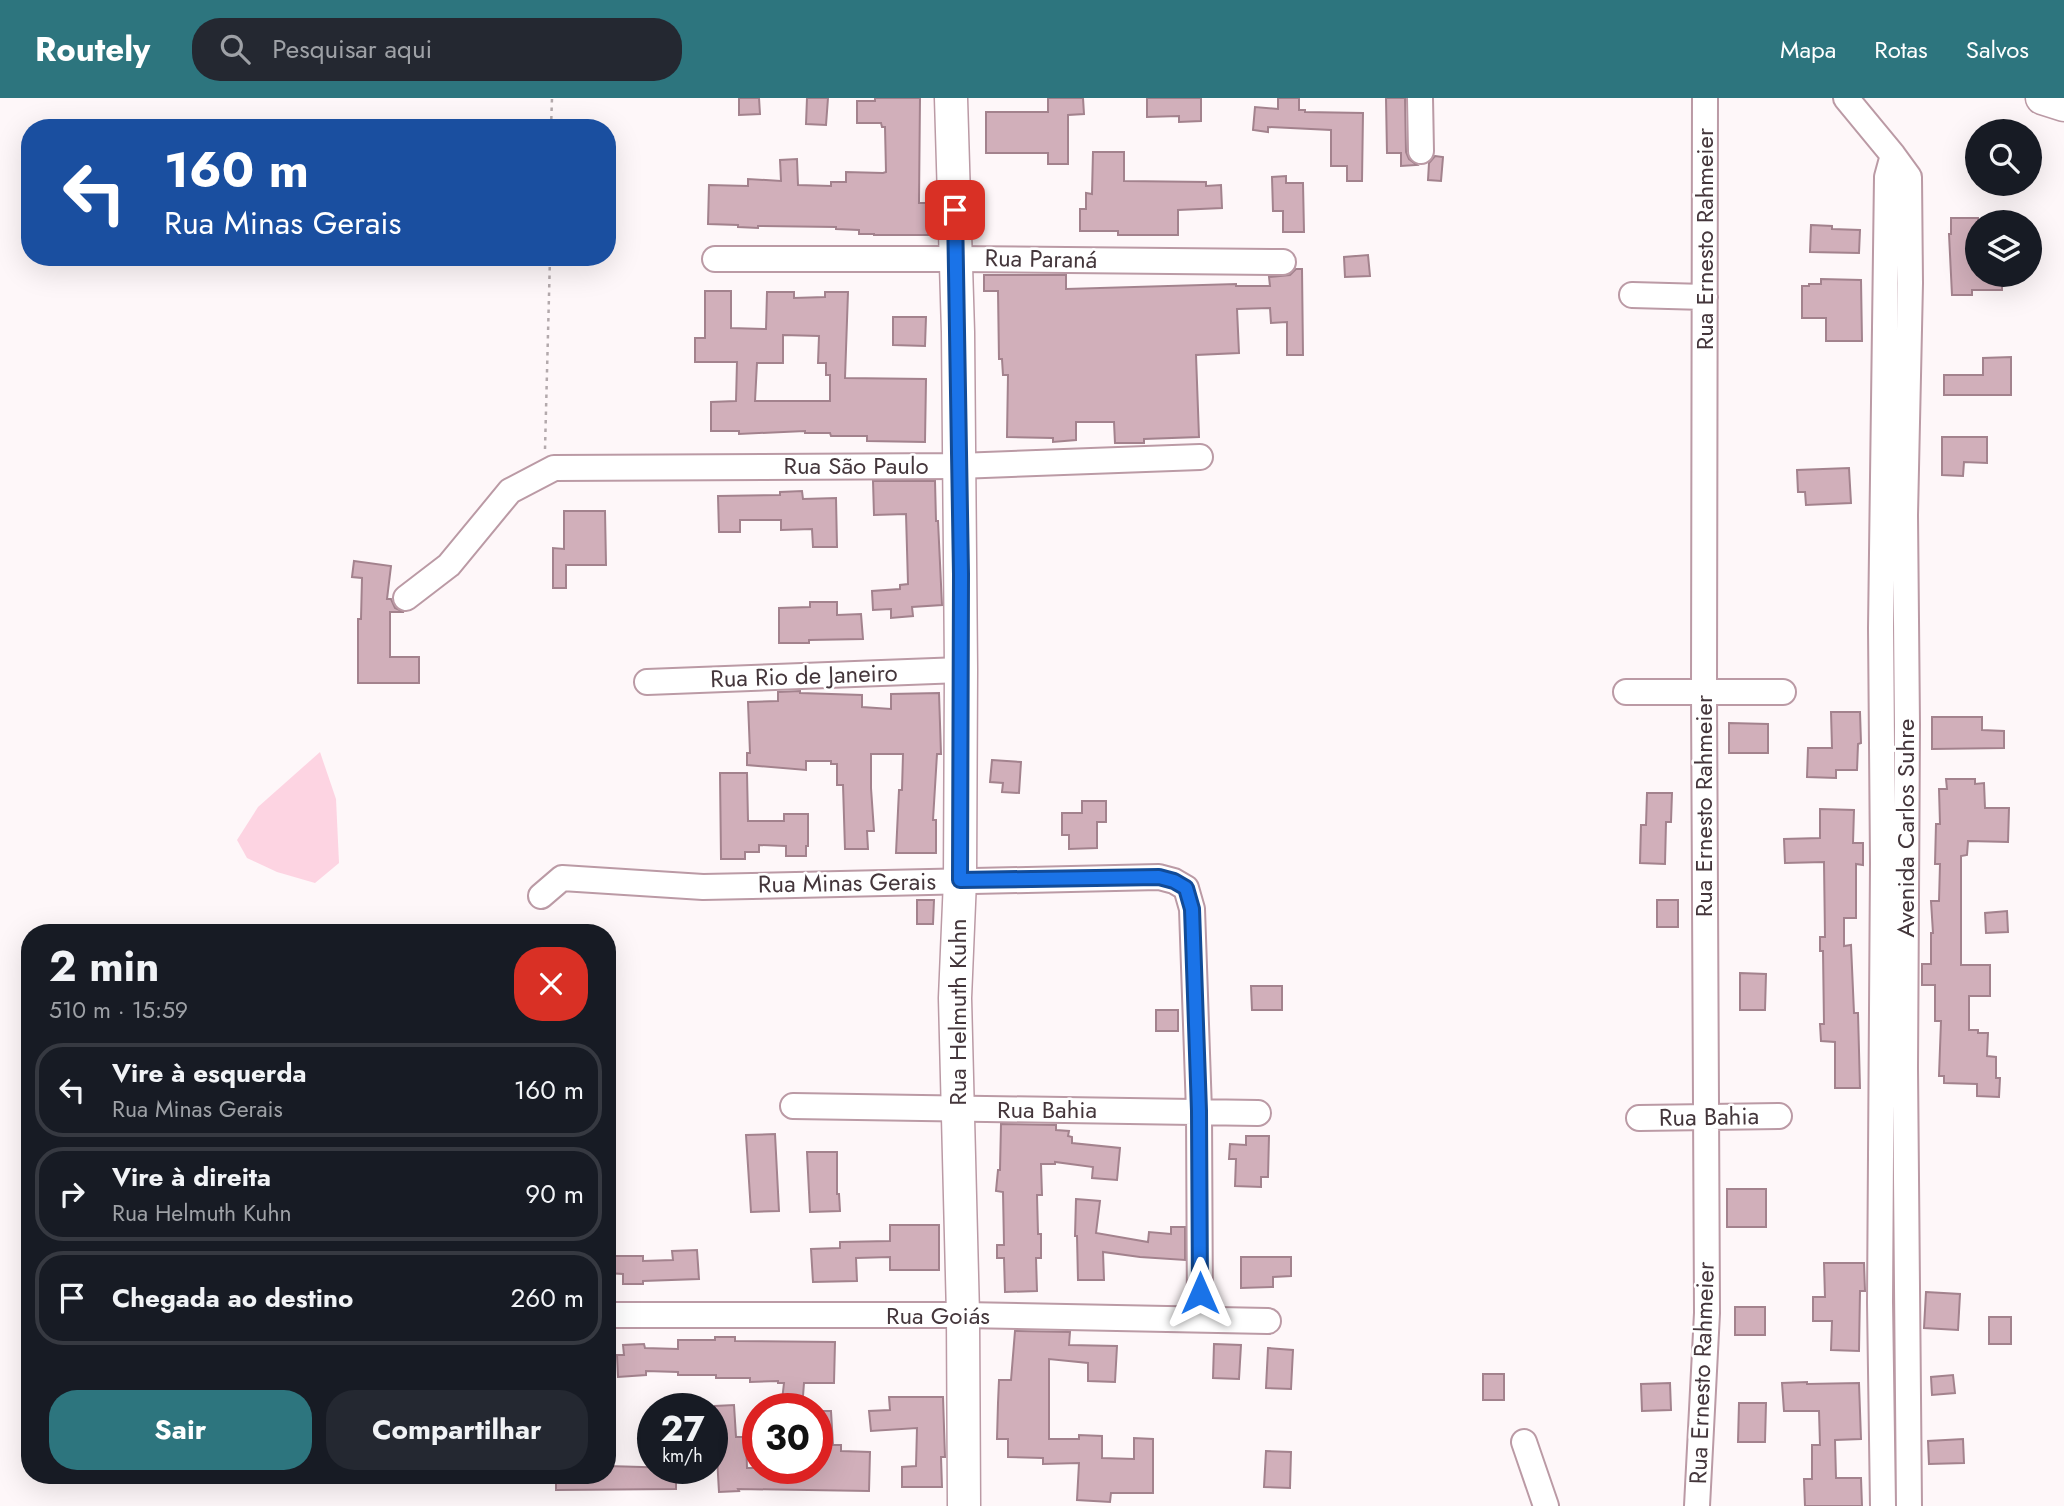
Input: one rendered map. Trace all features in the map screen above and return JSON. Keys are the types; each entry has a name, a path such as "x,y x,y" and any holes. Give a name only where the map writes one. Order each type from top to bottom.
{"main road":[{"name":"Rua Helmuth Kuhn","path":"951,98 957,258 961,670 960,880 955,998 963,1315 964,1506"},
{"path":"2042,98 2064,104"}],"street":[{"path":"1420,98 1421,151"},
{"name":"Avenida Carlos Suhre","path":"1846,98 1909,177 1910,283 1905,515 1909,1506"},
{"name":"Rua Ernesto Rahmeier","path":"1697,1506 1707,1313 1704,691 1708,100"},
{"name":"Avenida Carlos Suhre","path":"1883,1506 1880,1302 1883,863 1881,697 1887,177 1893,155"},
{"name":"Rua Paraná","path":"715,259 957,258 1283,262"},
{"path":"1632,295 1705,297"},
{"name":"Rua São Paulo","path":"549,471 958,466 1200,457"},
{"path":"406,598 449,565 510,491 549,471"},
{"name":"Rua Rio de Janeiro","path":"646,681 961,670"},
{"path":"1626,692 1783,692"},
{"path":"1881,697 1907,697"},
{"name":"Rua Minas Gerais","path":"541,895 562,878 703,887 1159,877 1174,881 1186,888 1192,909 1199,1111"},
{"name":"Rua Bahia","path":"793,1106 1258,1113"},
{"path":"1199,1111 1200,1319"},
{"path":"1880,1111 1906,1112"},
{"name":"Rua Bahia","path":"1639,1118 1779,1116"},
{"name":"Rua Goiás","path":"616,1315 963,1315 1268,1321"},
{"path":"1524,1441 1546,1506"}],"path":[{"path":"551,119 552,98"},
{"path":"549,471 550,266"}],"shaded area":[{"path":"320,752 336,799 339,863 315,883 277,872 247,858 237,840 258,807"}],"building":[{"path":"739,98 759,98 760,114 739,115"},
{"path":"807,98 828,98 826,125 806,124"},
{"path":"875,98 920,98 919,203 929,203 930,235 859,234 859,230 836,227 758,228 708,224 709,185 748,186 748,179 781,181 780,160 797,159 798,185 831,186 831,182 846,182 846,172 886,172 885,127 882,127 881,123 857,123 857,101 875,101"},
{"path":"1048,98 1083,98 1084,114 1068,115 1068,164 1048,164 1048,153 986,153 986,112 1048,112"},
{"path":"1147,98 1201,98 1201,121 1179,122 1179,116 1147,117"},
{"path":"1278,98 1299,98 1299,110 1305,112 1363,113 1362,181 1347,181 1347,166 1331,166 1331,130 1268,127 1268,132 1253,130 1255,107 1278,109"},
{"path":"1386,98 1405,98 1406,152 1409,159 1417,165 1401,166 1401,153 1387,153"},
{"path":"1093,152 1124,152 1124,181 1206,182 1206,186 1221,185 1222,208 1178,210 1178,235 1118,235 1118,231 1080,231 1080,209 1086,209 1086,193 1092,194"},
{"path":"1435,156 1443,157 1441,181 1428,180 1429,163"},
{"path":"1286,176 1286,183 1303,183 1304,232 1283,232 1283,211 1273,211 1272,177"},
{"path":"1951,218 1965,218 1965,287 2002,287 2002,290 1972,290 1972,295 1952,295"},
{"path":"1811,225 1860,230 1859,253 1810,252"},
{"path":"1368,255 1370,276 1345,277 1344,257"},
{"path":"1296,269 1302,269 1303,355 1287,355 1287,322 1271,323 1270,308 1237,309 1239,353 1196,355 1199,437 1115,443 1114,422 1076,422 1076,440 1053,442 1053,438 1007,437 1008,375 1003,375 1002,359 999,359 998,291 984,291 984,275 1066,275 1066,289 1236,284 1270,286 1269,277 1290,275"},
{"path":"1821,279 1861,280 1862,341 1826,341 1826,318 1802,318 1802,286 1821,284"},
{"path":"705,291 731,291 731,328 766,329 767,292 794,292 794,298 825,297 825,292 848,292 845,378 926,379 925,442 867,441 867,436 831,436 830,433 805,431 739,434 739,431 711,431 711,402 736,401 737,362 695,362 695,338 705,338","holes":["783,335 819,336 818,363 826,363 826,375 830,375 830,401 755,401 757,363 783,363"]},
{"path":"893,317 926,317 925,346 893,345"},
{"path":"2011,357 2011,395 1944,395 1944,375 1983,375 1983,358"},
{"path":"1942,437 1987,437 1987,463 1964,462 1963,476 1942,475"},
{"path":"1849,468 1851,503 1806,505 1805,492 1798,492 1797,470"},
{"path":"873,481 935,481 942,605 912,607 913,616 891,618 891,609 873,610 872,591 900,589 900,585 908,584 906,514 874,515"},
{"path":"802,491 803,499 836,498 837,547 813,547 812,529 781,530 781,520 740,520 740,532 719,532 718,496 780,495 780,492"},
{"path":"564,511 605,511 606,565 566,565 566,588 553,588 553,548 564,549"},
{"path":"354,561 391,566 387,599 391,599 395,608 404,612 390,612 390,657 419,657 419,683 358,683 358,619 361,619 362,578 352,577"},
{"path":"810,602 837,602 837,615 861,614 863,639 779,643 779,608 810,607"},
{"path":"778,692 862,695 862,707 891,709 891,694 939,693 941,754 937,754 933,820 936,820 936,853 896,853 903,754 871,754 874,831 867,831 868,849 845,849 843,785 837,785 837,764 831,764 831,761 806,761 806,770 747,765 747,753 750,753 748,702 778,701"},
{"path":"1831,712 1860,712 1861,743 1858,744 1857,770 1836,770 1836,778 1807,777 1808,748 1832,748"},
{"path":"1932,717 1982,717 1982,730 2004,731 2004,748 1932,749"},
{"path":"1729,723 1768,724 1768,753 1729,753"},
{"path":"992,760 1021,762 1019,793 1002,792 1003,783 990,782"},
{"path":"720,773 747,773 748,821 784,821 784,814 808,814 806,856 786,856 786,846 759,845 759,852 745,852 745,859 721,859"},
{"path":"1946,779 1975,779 1975,784 1984,783 1985,808 2009,808 2008,842 1968,841 1967,855 1961,856 1961,965 1990,965 1990,996 1969,996 1969,1030 1988,1033 1987,1056 1996,1057 1996,1078 2000,1078 1999,1097 1977,1096 1977,1084 1944,1083 1944,1076 1939,1076 1941,1021 1935,1021 1935,985 1922,985 1922,964 1931,964 1931,901 1939,901 1940,864 1935,864 1936,824 1940,824 1939,789 1947,789"},
{"path":"1647,793 1672,793 1671,822 1666,822 1665,864 1640,863 1641,825 1646,825"},
{"path":"1082,801 1106,801 1106,822 1097,822 1097,848 1069,849 1069,835 1062,835 1062,813 1082,813"},
{"path":"1820,809 1854,810 1853,843 1863,843 1863,865 1856,864 1856,918 1844,918 1844,946 1851,945 1854,1013 1858,1013 1860,1088 1835,1088 1835,1042 1821,1041 1820,1024 1824,1024 1823,951 1820,951 1820,937 1825,937 1824,862 1785,863 1784,839 1820,838"},
{"path":"917,900 934,900 933,924 917,924"},
{"path":"1657,900 1678,900 1678,927 1657,927"},
{"path":"2007,911 2008,932 1986,933 1985,913"},
{"path":"1740,973 1766,974 1765,1010 1740,1010"},
{"path":"1251,986 1282,986 1282,1010 1252,1010"},
{"path":"1156,1010 1178,1010 1178,1031 1156,1031"},
{"path":"1001,1124 1056,1125 1056,1130 1069,1131 1068,1136 1072,1137 1072,1143 1120,1148 1117,1180 1092,1178 1093,1167 1055,1162 1041,1164 1042,1195 1037,1195 1041,1258 1036,1258 1037,1291 1005,1292 1004,1258 997,1258 997,1245 1004,1245 1003,1192 996,1191 1000,1170"},
{"path":"775,1134 779,1211 751,1212 746,1135"},
{"path":"1246,1136 1269,1136 1268,1177 1261,1177 1261,1187 1235,1186 1236,1159 1229,1159 1230,1144 1246,1145"},
{"path":"807,1152 837,1152 837,1194 840,1211 810,1212"},
{"path":"1727,1189 1766,1189 1766,1227 1727,1227"},
{"path":"1076,1199 1100,1201 1096,1233 1148,1242 1149,1232 1171,1234 1171,1227 1185,1227 1185,1260 1103,1252 1104,1280 1078,1280"},
{"path":"890,1225 939,1225 939,1270 890,1270 890,1257 856,1258 857,1281 813,1282 811,1249 840,1248 840,1242 890,1241"},
{"path":"697,1250 699,1279 623,1284 623,1274 616,1274 616,1256 643,1256 643,1261 673,1260 672,1251"},
{"path":"1241,1257 1291,1257 1291,1276 1273,1277 1273,1287 1241,1288"},
{"path":"1824,1263 1864,1263 1865,1291 1860,1291 1859,1351 1831,1350 1832,1321 1813,1321 1813,1297 1825,1297"},
{"path":"1926,1292 1960,1294 1958,1330 1924,1328"},
{"path":"1735,1307 1765,1307 1765,1335 1735,1335"},
{"path":"1989,1317 2011,1317 2011,1344 1989,1344"},
{"path":"1015,1331 1070,1332 1069,1345 1117,1346 1115,1382 1088,1381 1088,1363 1049,1359 1049,1439 1079,1439 1079,1435 1102,1436 1102,1458 1134,1459 1134,1438 1153,1439 1153,1493 1111,1493 1110,1502 1077,1500 1079,1463 1043,1464 1043,1458 1008,1457 1008,1439 997,1439 999,1380 1011,1380"},
{"path":"715,1337 735,1337 735,1341 835,1342 834,1383 804,1383 803,1393 783,1393 784,1383 750,1382 750,1378 716,1378 716,1375 678,1375 678,1372 646,1371 646,1375 618,1377 617,1355 624,1355 623,1345 644,1344 645,1348 678,1349 678,1340 715,1340"},
{"path":"1214,1344 1241,1345 1239,1379 1213,1378"},
{"path":"1268,1348 1293,1350 1291,1389 1266,1388"},
{"path":"1483,1374 1504,1374 1504,1400 1483,1400"},
{"path":"1953,1375 1955,1393 1932,1395 1931,1377"},
{"path":"1670,1383 1671,1410 1642,1411 1641,1384"},
{"path":"1782,1383 1859,1383 1861,1439 1835,1440 1836,1478 1861,1478 1862,1506 1805,1506 1804,1479 1812,1479 1812,1445 1820,1445 1819,1411 1784,1411"},
{"path":"889,1397 943,1397 945,1457 941,1457 942,1487 902,1487 902,1467 916,1466 917,1428 871,1431 869,1411 890,1410"},
{"path":"1739,1403 1766,1403 1765,1442 1738,1442"},
{"path":"728,1405 734,1405 736,1437 742,1437 742,1484 833,1484 833,1445 841,1445 841,1451 870,1452 869,1491 738,1489 739,1491 719,1492 719,1484 728,1484"},
{"path":"1963,1439 1964,1463 1929,1464 1928,1441"},
{"path":"1266,1451 1291,1452 1290,1488 1264,1487"},
{"path":"616,1466 637,1467 637,1484 676,1484 676,1489 556,1490 556,1484 616,1484"}],"route":[{"path":"955,210 961,574 960,880 1159,877 1186,888 1192,909 1199,1111 1200,1293"}]}
